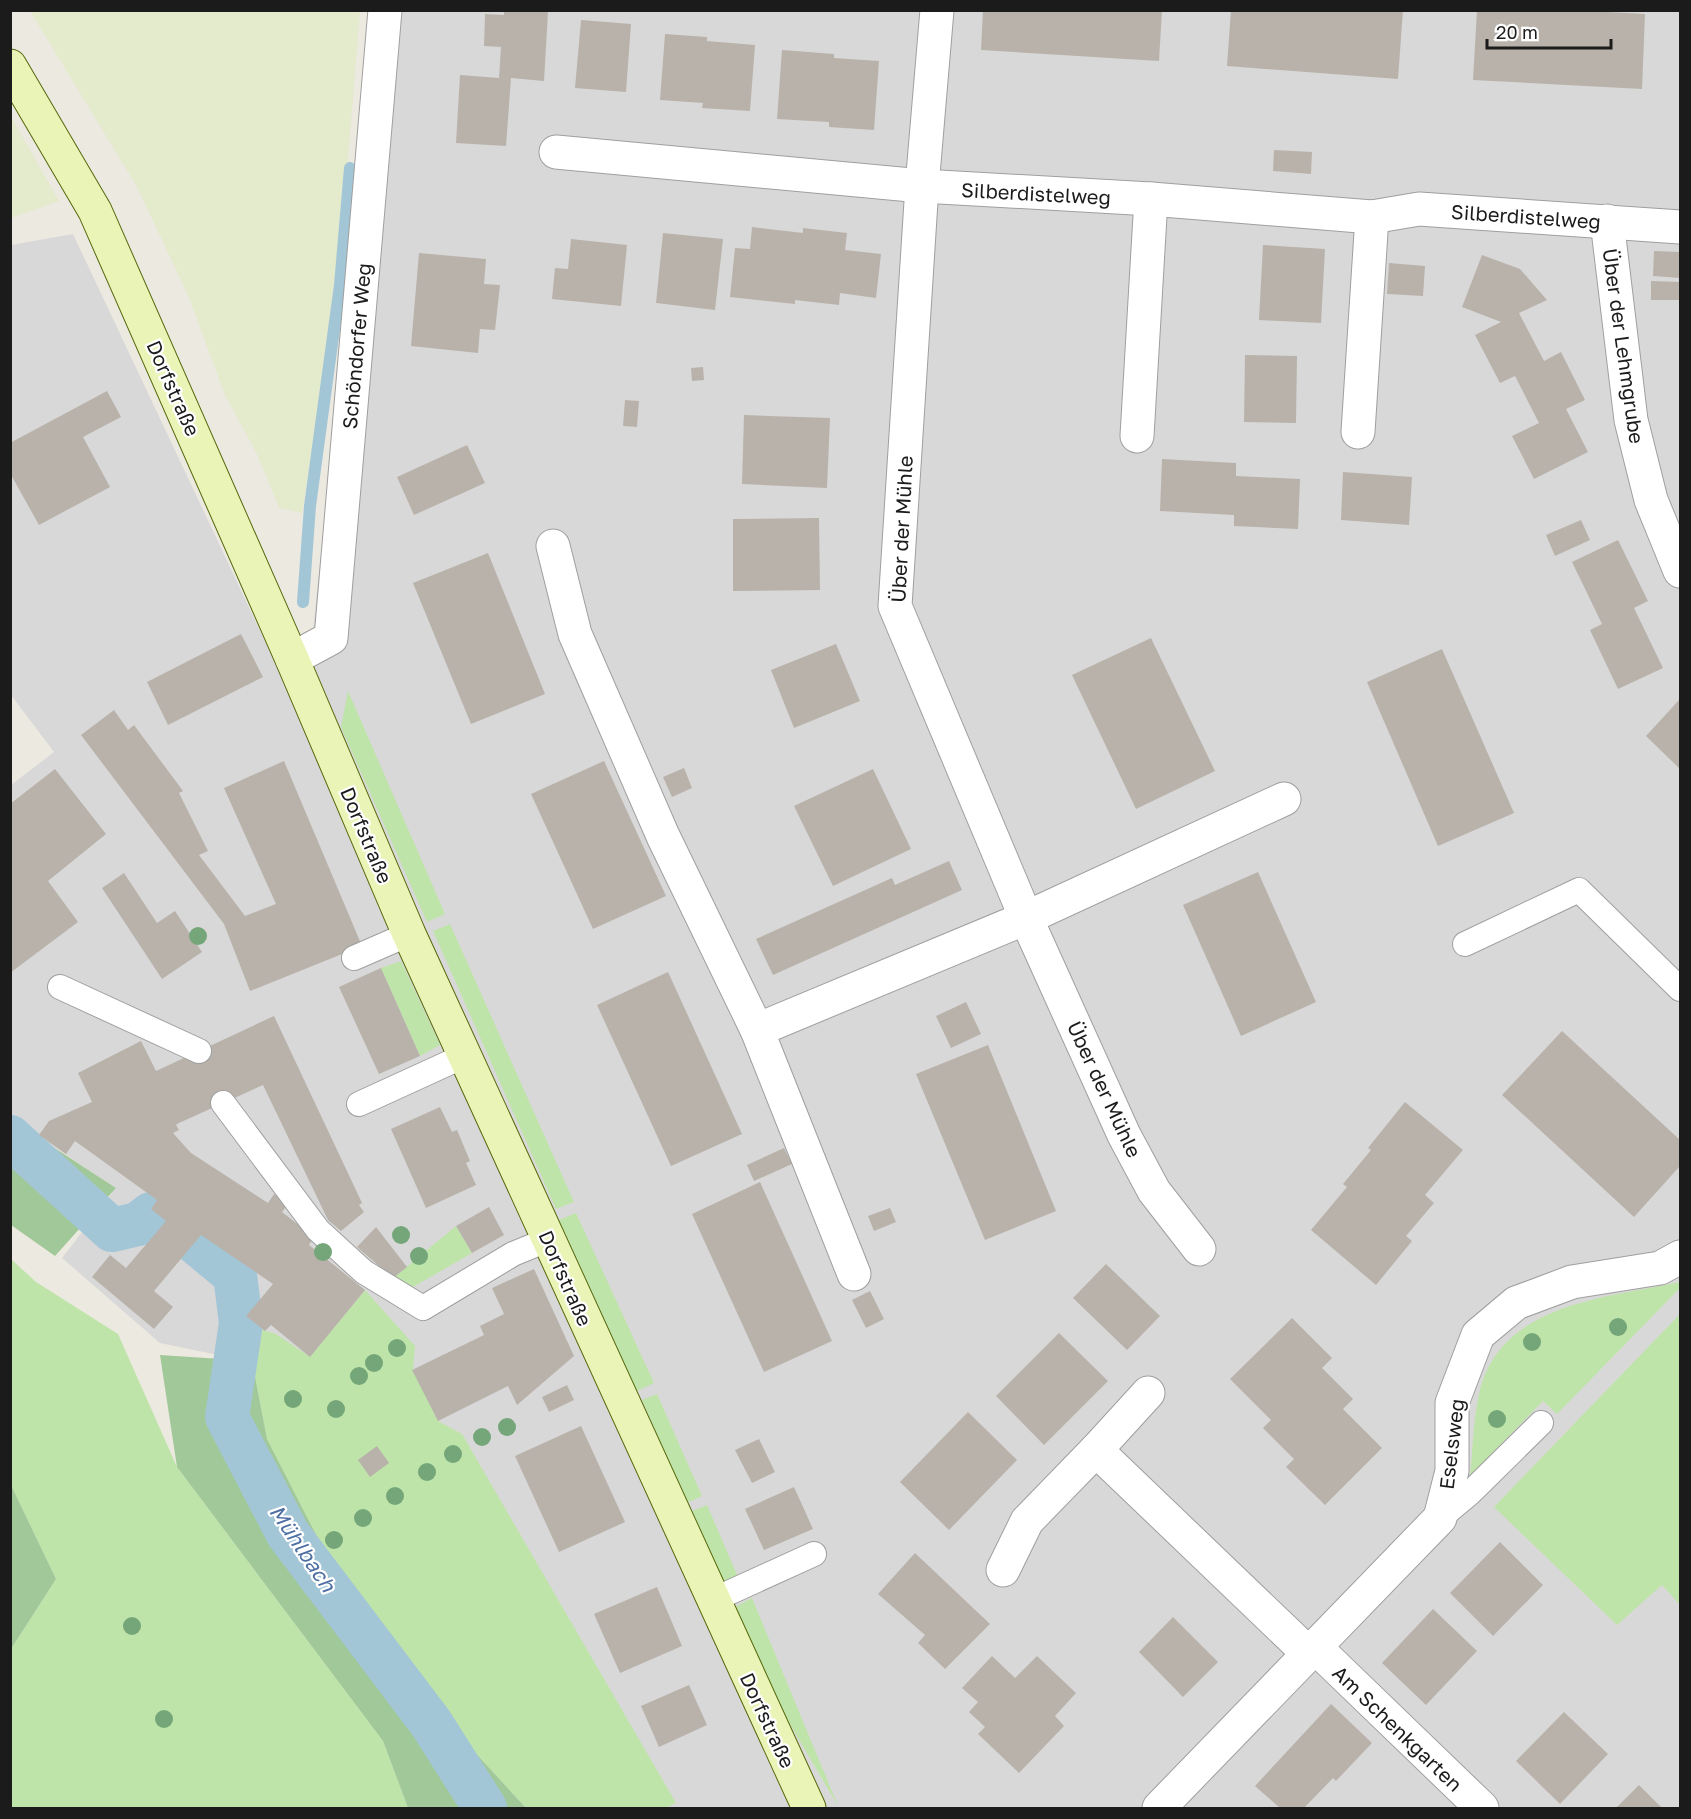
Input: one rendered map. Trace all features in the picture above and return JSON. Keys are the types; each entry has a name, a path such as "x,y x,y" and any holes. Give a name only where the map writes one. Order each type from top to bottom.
{"street":[{"name":"Schöndorfer Weg","path":"292,659 331,638 385,10"},
{"name":"Über der Mühle","path":"937,10 922,186 895,606 1026,918 1124,1135 1154,1191 1199,1250"},
{"name":"Dorfstraße","path":"13,69 95,211 292,659 409,934 809,1809"},
{"path":"556,152 922,186"},
{"name":"Silberdistelweg","path":"922,186 1372,217 1419,209 1680,227"},
{"path":"1137,436 1150,200"},
{"path":"1358,432 1372,217"},
{"name":"Über der Lehmgrube","path":"1607,221 1631,420 1651,501 1680,571"},
{"path":"553,546 575,634 663,836 757,1030 854,1274"},
{"path":"757,1030 1026,918 1284,799"},
{"name":"Eselsweg","path":"1159,1809 1440,1518 1452,1471 1452,1403 1478,1335 1516,1303 1572,1282 1660,1268 1680,1257"},
{"path":"1003,1570 1027,1521 1148,1393"},
{"path":"1096,1450 1312,1650"},
{"name":"Am Schenkgarten","path":"1312,1650 1482,1809"}],"lane":[{"path":"1465,944 1579,890 1680,989"},
{"path":"354,958 409,934"},
{"path":"60,987 199,1051"},
{"path":"359,1104 464,1056"},
{"path":"223,1103 318,1230 364,1272 423,1308 513,1254 547,1240"},
{"path":"1440,1518 1470,1493 1541,1423"},
{"path":"713,1600 814,1554"}],"shaded area":[{"path":"372,11 1680,11 1680,1808 633,1808 267,1439 252,1362 160,1343 62,1258 116,1188 11,1119 11,785 54,752 11,695 11,245 73,234 271,654 313,630 348,297"}],"green space":[{"path":"30,11 360,11 338,284 302,513 279,508 257,454 225,395 188,295 136,185"},
{"path":"10,115 59,201 11,218 10,218"},
{"path":"348,691 445,914 427,922 341,727"},
{"path":"450,924 574,1202 556,1209 433,931"},
{"path":"401,961 440,1045 420,1056 381,968"},
{"path":"10,1119 116,1188 55,1256 11,1225"},
{"path":"576,1213 654,1383 637,1391 559,1220"},
{"path":"456,1226 472,1253 413,1287 393,1278"},
{"path":"11,1259 36,1282 118,1334 177,1467 383,1741 408,1808 11,1808 11,1649 56,1579 11,1485"},
{"path":"1680,1282 1680,1288 1557,1414 1543,1401 1470,1476 1479,1394 1490,1364 1508,1340 1532,1323 1559,1310 1589,1300"},
{"path":"365,1290 415,1346 413,1370 438,1421 462,1434 676,1803 665,1808 526,1808 368,1636 267,1439 252,1361 257,1328 276,1334 310,1357"},
{"path":"1680,1314 1680,1605 1662,1585 1617,1625 1494,1507"},
{"path":"160,1355 252,1361 267,1439 368,1636 526,1808 408,1808 383,1741 177,1467"},
{"path":"657,1394 702,1496 687,1503 642,1400"},
{"path":"11,1485 56,1579 10,1649"},
{"path":"707,1505 738,1577 723,1584 692,1511"},
{"path":"752,1598 838,1806 781,1709 735,1607"}],"building":[{"path":"504,10 548,12 544,81 511,78 506,146 456,143 460,75 499,78 501,47 484,46 485,14 504,15"},
{"path":"983,10 1162,10 1159,61 981,50"},
{"path":"1231,10 1403,10 1398,79 1227,66"},
{"path":"1477,10 1571,10 1645,14 1642,89 1473,80"},
{"path":"581,20 631,24 626,92 575,88"},
{"path":"665,34 707,37 707,41 755,45 750,111 702,108 703,103 660,100"},
{"path":"782,50 834,54 834,58 879,61 874,130 829,127 829,122 777,119"},
{"path":"1274,150 1312,152 1311,174 1273,171"},
{"path":"752,227 803,233 803,228 847,233 845,250 881,254 876,298 840,293 839,305 795,300 795,304 730,297 735,248 750,249"},
{"path":"663,233 723,239 715,310 656,303"},
{"path":"571,239 627,245 621,306 552,299 555,268 568,269"},
{"path":"1263,245 1325,249 1321,323 1259,320"},
{"path":"1654,251 1680,252 1680,278 1653,276"},
{"path":"419,253 486,259 484,284 500,285 495,330 480,329 478,353 411,346"},
{"path":"1482,255 1520,269 1547,300 1519,313 1544,361 1561,352 1585,400 1566,409 1588,452 1534,479 1512,436 1539,423 1515,376 1500,383 1475,335 1501,322 1462,307"},
{"path":"1389,263 1425,266 1423,296 1387,294"},
{"path":"1651,281 1680,282 1680,300 1651,300"},
{"path":"1245,355 1297,356 1296,423 1244,422"},
{"path":"703,367 704,380 692,381 691,368"},
{"path":"107,391 121,417 83,437 110,487 39,525 10,473 10,443"},
{"path":"625,400 639,401 637,427 623,426"},
{"path":"744,415 830,418 827,488 742,484"},
{"path":"467,445 485,483 414,515 397,477"},
{"path":"1162,459 1236,463 1236,476 1300,479 1298,529 1234,526 1234,515 1160,511"},
{"path":"1343,472 1412,477 1409,525 1341,520"},
{"path":"819,518 820,590 733,591 733,519"},
{"path":"1581,520 1590,540 1555,556 1546,535"},
{"path":"1618,540 1648,601 1634,608 1663,668 1618,689 1590,630 1602,624 1572,562"},
{"path":"488,553 545,694 471,724 413,583"},
{"path":"241,634 263,677 168,725 147,682"},
{"path":"1151,638 1215,771 1136,809 1072,675"},
{"path":"836,644 860,701 794,728 771,670"},
{"path":"1442,649 1514,813 1438,846 1367,682"},
{"path":"1680,699 1680,769 1646,736"},
{"path":"114,710 128,730 134,725 183,791 179,793 208,851 199,855 245,916 276,904 224,788 284,761 362,946 250,991 224,924 81,735"},
{"path":"604,761 666,896 593,929 531,794"},
{"path":"684,768 692,788 672,797 663,777"},
{"path":"55,769 106,834 48,881 78,922 10,973 10,804"},
{"path":"873,769 911,849 833,886 794,806"},
{"path":"949,861 962,890 773,975 756,939 892,878 895,885"},
{"path":"1258,872 1316,1002 1241,1036 1183,905"},
{"path":"124,873 157,923 175,911 202,952 162,979 102,888"},
{"path":"381,968 420,1056 379,1074 339,987"},
{"path":"668,972 742,1134 671,1166 597,1005"},
{"path":"966,1002 981,1034 951,1048 936,1016"},
{"path":"274,1016 362,1203 359,1205 364,1212 341,1231 328,1220 263,1085 179,1123 176,1125 179,1130 173,1133 191,1153 268,1203 274,1194 288,1204 282,1212 314,1237 309,1245 365,1290 310,1357 271,1325 265,1331 246,1316 273,1284 201,1235 154,1291 173,1307 154,1329 92,1277 110,1255 126,1268 166,1221 151,1209 157,1200 75,1141 66,1154 39,1135 49,1121 92,1102 78,1073 141,1041 156,1071"},
{"path":"1562,1031 1680,1140 1680,1166 1634,1217 1502,1095"},
{"path":"988,1045 1056,1211 985,1240 916,1074"},
{"path":"1405,1102 1463,1150 1425,1195 1434,1203 1406,1236 1412,1241 1376,1285 1311,1230 1347,1187 1343,1184 1371,1150 1368,1148"},
{"path":"440,1107 452,1132 457,1130 470,1161 466,1163 476,1185 426,1208 391,1129"},
{"path":"784,1148 792,1164 754,1181 747,1165"},
{"path":"760,1182 832,1341 764,1372 692,1214"},
{"path":"489,1207 504,1235 472,1253 456,1226"},
{"path":"890,1208 896,1222 874,1231 868,1216"},
{"path":"376,1227 407,1267 393,1278 357,1247"},
{"path":"1106,1264 1160,1316 1127,1350 1073,1298"},
{"path":"534,1269 574,1356 517,1405 508,1386 438,1421 412,1370 484,1335 480,1326 504,1314 492,1288"},
{"path":"870,1291 884,1319 866,1328 852,1300"},
{"path":"1292,1318 1332,1358 1322,1368 1353,1399 1343,1409 1382,1448 1325,1505 1286,1467 1294,1459 1263,1428 1271,1420 1230,1379"},
{"path":"1059,1333 1108,1381 1044,1445 996,1396"},
{"path":"567,1385 574,1400 549,1412 542,1397"},
{"path":"968,1412 1017,1460 949,1530 900,1482"},
{"path":"581,1426 625,1522 559,1552 515,1456"},
{"path":"759,1439 775,1472 752,1483 735,1450"},
{"path":"377,1446 389,1463 370,1477 358,1460"},
{"path":"794,1487 813,1529 764,1550 745,1509"},
{"path":"1500,1542 1543,1585 1493,1636 1450,1593"},
{"path":"915,1553 990,1624 945,1669 918,1643 925,1635 878,1594"},
{"path":"657,1587 682,1646 620,1673 594,1614"},
{"path":"1433,1609 1477,1651 1426,1705 1382,1663"},
{"path":"1173,1617 1218,1662 1183,1697 1139,1652"},
{"path":"992,1656 1015,1678 1037,1656 1076,1693 1055,1716 1064,1726 1019,1773 978,1734 985,1727 969,1712 978,1702 962,1688"},
{"path":"689,1685 707,1725 659,1747 641,1706"},
{"path":"1331,1704 1372,1743 1336,1781 1333,1778 1304,1808 1280,1808 1255,1786"},
{"path":"1564,1712 1608,1754 1560,1804 1516,1761"},
{"path":"1639,1785 1662,1808 1616,1808"}],"waterway":[{"path":"303,602 310,506 340,285 350,168"},
{"name":"Mühlbach","path":"10,1137 112,1230 138,1224 151,1214 169,1216"},
{"name":"Mühlbach","path":"195,1242 235,1275 241,1323 227,1417 288,1534 431,1723 485,1808"}]}
